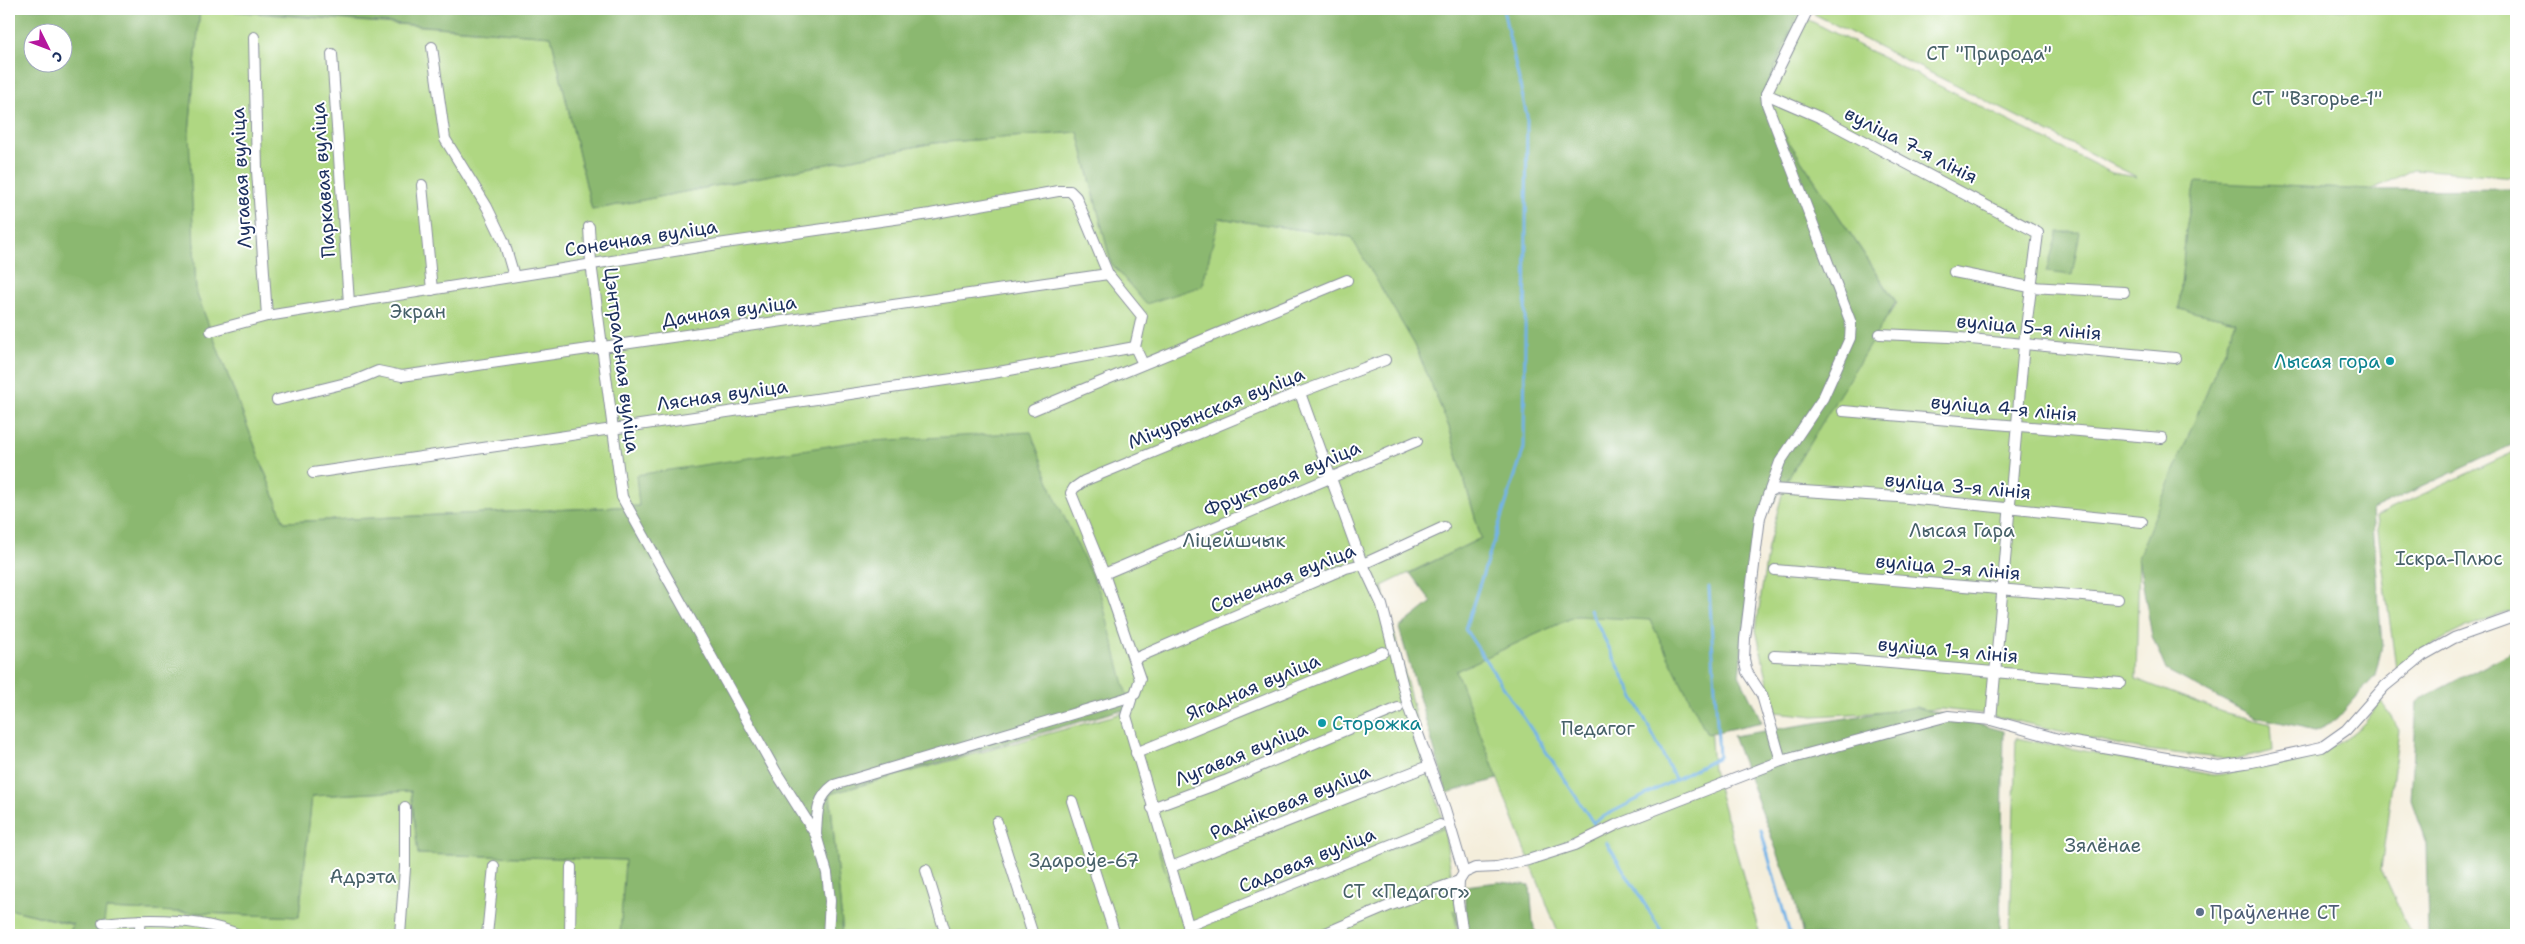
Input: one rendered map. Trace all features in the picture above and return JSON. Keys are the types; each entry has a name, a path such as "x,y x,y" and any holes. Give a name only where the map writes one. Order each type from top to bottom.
{"street":[{"path":"1780,761 1762,695 1747,672 1744,659 1744,639 1760,517 1780,462 1823,398 1850,338 1851,323 1767,104 1766,94 1808,9"},
{"name":"Лугавая вуліца","path":"254,37 257,171 267,316"},
{"path":"432,48 445,139 487,207 504,242 514,276"},
{"name":"Паркавая вуліца","path":"332,54 349,303"},
{"name":"вуліца 7-я лінія","path":"1766,94 1819,117 2038,233 2030,287"},
{"path":"422,185 432,290"},
{"name":"Сонечная вуліца","path":"211,331 267,316 514,276 930,214 1058,191 1070,191 1076,197 1108,274"},
{"name":"Цэнтральная вуліца","path":"589,227 592,264 622,497 776,772 816,835"},
{"path":"1954,272 2030,287 2124,292"},
{"path":"1108,274 1142,316 1135,347 1144,364"},
{"name":"Дачная вуліца","path":"277,400 354,381 378,371 402,376 1108,274"},
{"path":"1033,410 1347,280"},
{"path":"1991,720 2030,287"},
{"name":"вуліца 5-я лінія","path":"1880,334 1949,337 2175,358"},
{"name":"Лясная вуліца","path":"313,473 992,374 1135,347"},
{"name":"Мічурынская вуліца","path":"1104,574 1072,499 1071,492 1074,488 1084,481 1385,360"},
{"path":"1300,393 1363,564 1382,605 1408,706 1445,809 1461,877 1458,902 1462,935"},
{"name":"вуліца 4-я лінія","path":"1843,411 2162,438"},
{"name":"Фруктовая вуліца","path":"1104,574 1417,441"},
{"name":"вуліца 3-я лінія","path":"1771,489 1898,497 2142,522"},
{"name":"Сонечная вуліца","path":"1134,659 1346,568 1363,564 1444,527"},
{"name":"вуліца 2-я лінія","path":"1775,570 2118,599"},
{"path":"828,935 830,901 827,873 824,855 816,835 818,803 824,793 834,785 1135,694 1139,687 1140,679 1104,574"},
{"path":"1321,935 1461,877 1475,868 1497,867 1528,860 1575,844 1616,825 1780,761 1948,716 1991,720 2062,740 2219,767 2322,747 2346,730 2385,686 2422,656 2454,638 2516,616"},
{"name":"Ягадная вуліца","path":"1136,753 1383,652"},
{"name":"вуліца 1-я лінія","path":"1774,656 2120,683"},
{"path":"1126,698 1131,700 1126,716 1136,753 1189,931"},
{"name":"Лугавая вуліца","path":"1152,808 1225,781 1398,708"},
{"name":"Радніковая вуліца","path":"1171,867 1422,768"},
{"path":"1072,801 1115,935"},
{"path":"400,935 405,868 405,807"},
{"path":"997,822 1033,935"},
{"name":"Садовая вуліца","path":"1189,931 1440,825"},
{"path":"488,935 494,866"},
{"path":"570,935 571,867"},
{"path":"926,870 946,935"},
{"path":"139,935 141,920"},
{"path":"103,923 141,920 170,921 240,935"}],"green space":[{"path":"9,9 200,9 189,133 196,292 284,522 639,506 636,475 855,442 1031,432 1053,493 1100,593 1131,711 1117,711 830,794 843,935 620,935 625,860 418,854 411,791 312,796 299,917 106,909 102,935 68,935 73,924 9,909"},
{"path":"200,9 551,36 592,210 934,143 1078,132 1111,263 1202,286 1218,218 1352,237 1415,345 1449,427 1481,538 1382,586 1444,827 1186,929 1158,849 1185,930 1444,828 1461,935 1454,910 1458,935 843,935 830,794 1130,711 637,475 640,506 284,522 196,292 189,145 9,129 189,133"},
{"path":"215,9 1800,9 1761,100 1896,302 1756,531 1739,675 1762,722 1707,734 1650,620 1576,616 1456,671 1498,779 1447,793 1399,628 1432,602 1410,573 1481,538 1449,427 1415,345 1351,237 1219,218 1202,286 1146,304 1111,263 1078,132 934,143 592,210 551,36"},
{"name":"Лысая Гара","path":"1818,9 2516,9 2516,177 2414,169 2371,190 2195,183 2186,229 2179,309 2236,321 2139,557 2136,679 2222,712 2271,724 2273,751 2236,760 2138,749 1985,714 1941,709 1814,716 1775,712 1756,630 1768,547 1788,472 1831,398 1897,303 1761,100 1797,14 2112,173 2137,177 1814,14"},
{"path":"2195,182 2371,190 2516,189 2516,443 2372,510 2382,646 2375,676 2336,720 2316,730 2255,717 2166,670 2152,636 2138,557 2236,321 2179,309 2186,229"},
{"path":"2058,232 2080,232 2072,275 2046,272"},
{"name":"Іскра-Плюс","path":"2516,451 2516,610 2482,620 2467,627 2424,650 2396,669 2376,516"},
{"name":"Педагог","path":"1701,588 1713,770 1760,935 1559,935 1455,671 1576,616"},
{"path":"2516,649 2516,935 2428,935 2426,843 2411,800 2417,701"},
{"name":"Зялёнае","path":"2381,701 2399,730 2381,869 2411,935 2010,935 2016,738 2213,775 2223,774 2295,760 2327,749 2343,740 2362,725"},
{"path":"1916,707 2004,731 2000,935 1803,935 1792,891 1733,736"},
{"name":"Адрэта","path":"412,791 418,854 626,860 620,935 102,935 105,909 299,917 312,796"},
{"path":"1499,882 1530,885 1533,924 1538,935 1465,935 1465,886"},
{"path":"9,909 73,925 68,935 9,935"}],"waterway":[{"path":"1503,9 1527,116 1524,448 1465,629 1596,827"},
{"path":"1593,822 1719,757 1709,587"},
{"path":"1590,610 1675,779"},
{"path":"1761,830 1790,935"},
{"path":"1606,842 1664,935"}],"place":[{"name":"Лысая гора","path":"2390,361"},
{"name":"Сторожка","path":"1322,723"},
{"name":"Праўленне СТ","path":"2200,912"}],"park label":[{"name":"СТ \"Природа\"","path":"1989,53"},
{"name":"СТ \"Взгорье-1\"","path":"2317,98"},
{"name":"Экран","path":"418,311"},
{"name":"Ліцейшчык","path":"1234,540"},
{"name":"Здароўе-67","path":"1084,860"},
{"name":"СТ «Педагог»","path":"1406,891"}]}
